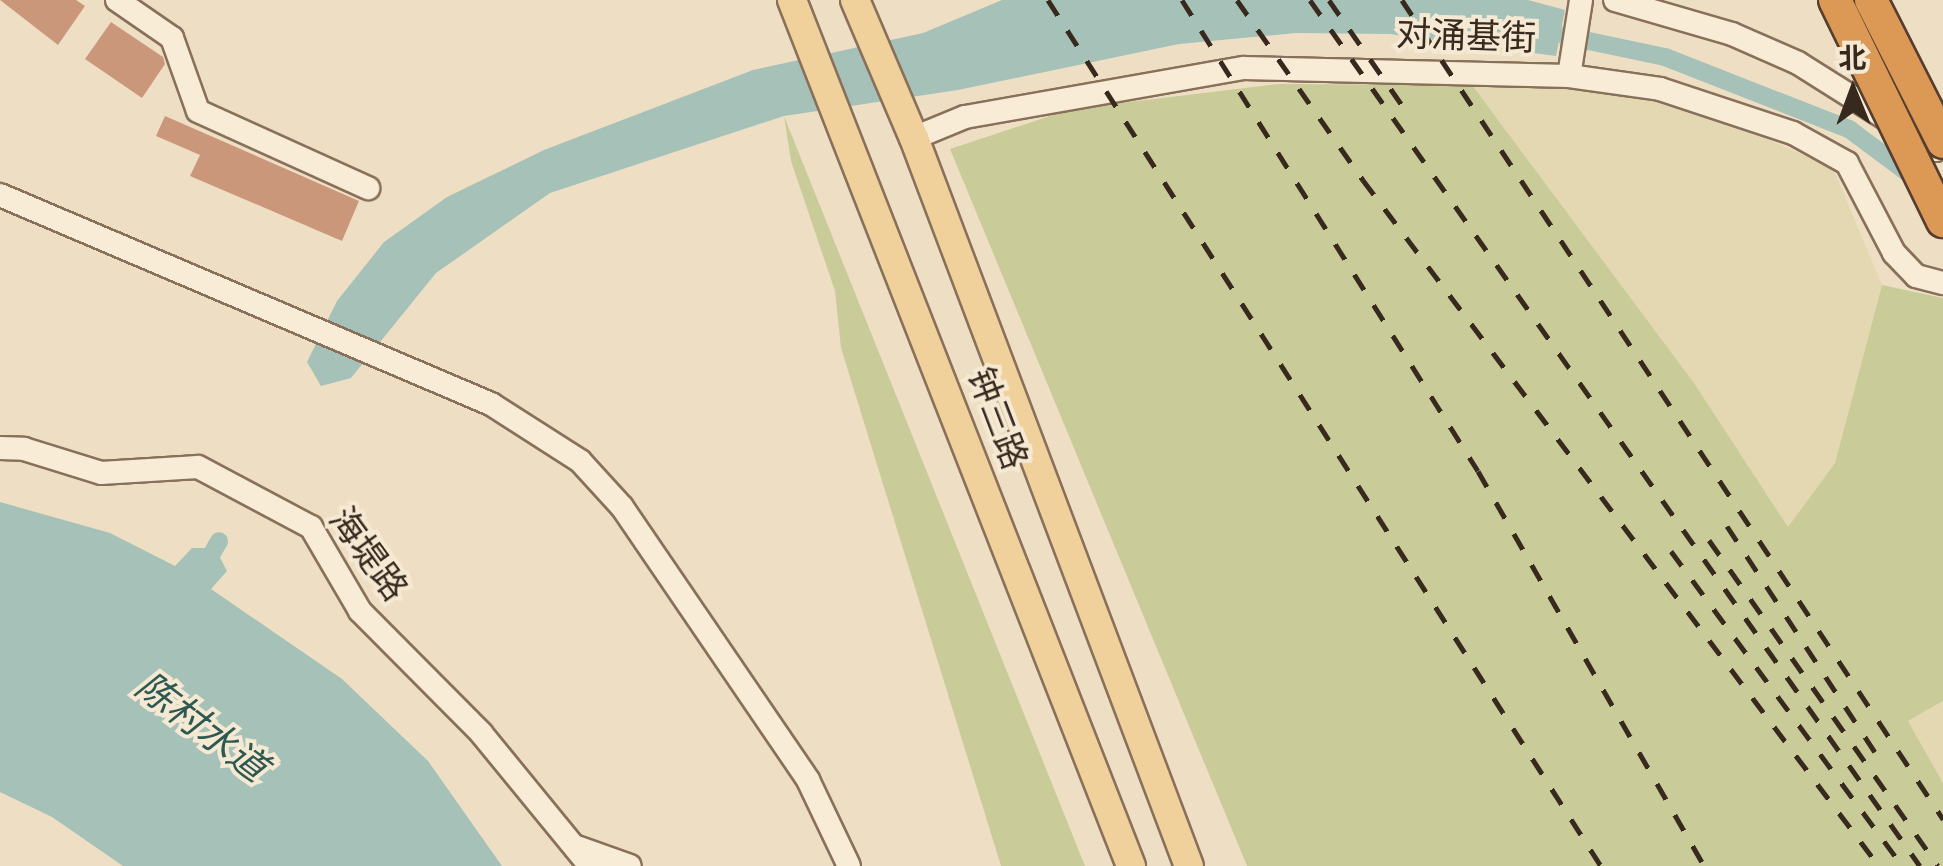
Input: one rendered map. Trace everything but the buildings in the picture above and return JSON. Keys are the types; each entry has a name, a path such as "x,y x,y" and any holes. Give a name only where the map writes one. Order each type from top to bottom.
{"highway":[{"path":"1835,0 1943,221"},
{"path":"1872,0 1943,138"}],"main road":[{"name":"钟三路","path":"792,0 1131,866"},
{"name":"钟三路","path":"865,3 1189,866"}],"street":[{"path":"117,0 172,38 198,111 368,188"},
{"path":"1570,70 1581,0"},
{"path":"1615,0 1732,34 1798,63 1936,150 1943,138"},
{"name":"对涌基街","path":"914,138 966,117 1244,68 1570,70 1660,89 1793,133 1847,163 1894,253 1916,276 1943,283"},
{"path":"0,195 517,417 604,485 808,780 849,866"},
{"name":"海堤路","path":"0,448 101,474 198,467 311,527 360,611 481,732 590,866"},
{"path":"573,846 630,866"}],"shaded area":[{"path":"1555,83 1696,108 1833,168 1882,285 1835,463 1788,527 1694,383 1472,85"},
{"path":"1943,701 1943,779 1941,780 1908,721"}],"green space":[{"path":"1279,84 1472,85 1694,383 1788,527 1835,463 1882,285 1943,298 1943,701 1908,721 1943,783 1943,866 1247,866 950,149 1071,109"},
{"path":"784,116 1085,866 1001,866 841,348 835,291 791,161"}],"water":[{"path":"1002,0 1528,0 1565,10 1556,56 1390,34 1296,33 1179,44 958,90 784,116 550,193 436,273 351,378 321,386 307,362 337,301 384,242 447,197 544,150 753,70 923,33"},
{"name":"陈村水道","path":"0,502 110,533 175,566 192,548 215,548 227,571 211,589 342,679 428,761 502,866 123,866 52,817 0,792"}],"waterway":[{"path":"1565,36 1665,57 1849,129 1916,179"},
{"path":"203,569 219,541"}],"railway":[{"path":"1048,0 1601,866"},
{"path":"1182,0 1478,471 1704,866"},
{"path":"1237,0 1363,180 1879,866"},
{"path":"1310,0 1920,866"},
{"path":"1329,0 1409,115"},
{"path":"1402,0 1943,819"},
{"path":"1727,526 1875,752"},
{"path":"1709,540 1938,866"},
{"path":"1671,551 1902,866"}]}
